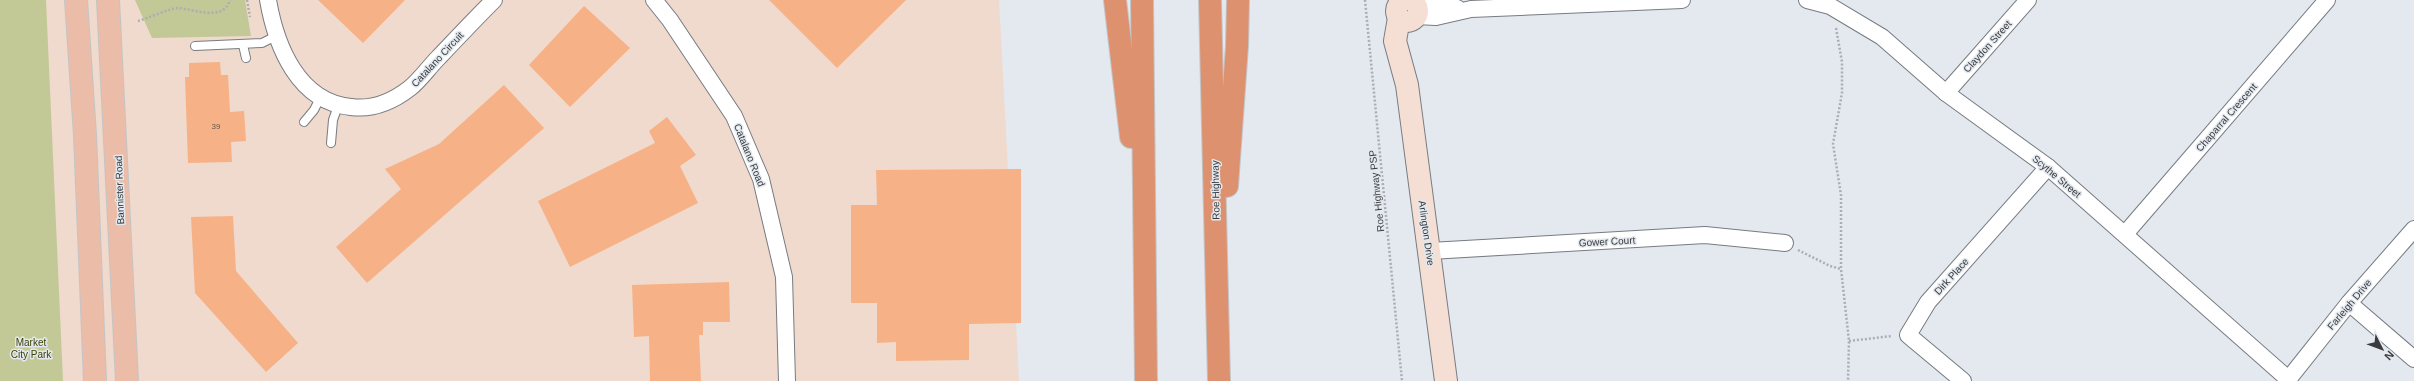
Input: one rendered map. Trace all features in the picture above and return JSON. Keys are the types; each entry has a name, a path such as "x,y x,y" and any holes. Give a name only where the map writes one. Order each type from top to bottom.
{"highway":[{"path":"1115,0 1144,257"},
{"path":"1142,0 1146,381"},
{"name":"Roe Highway","path":"1210,0 1219,381"},
{"path":"1218,317 1237,46 1238,0"}],"main road":[{"path":"76,0 85,135 95,381"},
{"name":"Bannister Road","path":"108,0 127,381"}],"street":[{"name":"Catalano Circuit","path":"268,0 276,36 294,72 320,98 338,106 360,108 384,104 410,88 494,0"},
{"name":"Catalano Road","path":"654,0 670,20 734,116 761,179 784,277 787,381"},
{"path":"1406,9 1436,17 1471,10 1682,0"},
{"name":"Scythe Street","path":"1807,0 1830,6 1882,37 1946,93 2048,167 2288,380"},
{"name":"Claydon Street","path":"1946,93 2028,0"},
{"name":"Chaparral Crescent","path":"2125,234 2327,0"},
{"name":"Arlington Drive","path":"1406,9 1407,85 1446,381"},
{"name":"Dirk Place","path":"1908,335 1928,302 2048,167"},
{"name":"Farleigh Drive","path":"2288,380 2350,303 2414,229"},
{"name":"Gower Court","path":"1430,251 1705,235 1785,243"},
{"path":"2350,303 2414,359"},
{"path":"1908,335 1964,381"}],"lane":[{"path":"195,46 262,43 276,36"},
{"path":"243,45 246,58"},
{"path":"304,122 314,110 320,98"},
{"path":"331,144 333,120 338,106"}],"path":[{"path":"138,21 175,8 204,14 222,10 229,4 230,0"},
{"path":"247,0 250,17"},
{"name":"Roe Highway PSP","path":"1365,0 1402,381"},
{"path":"1830,6 1842,62 1842,93 1832,144 1841,195 1841,269 1849,341 1848,381"},
{"path":"1785,243 1830,266 1841,269"},
{"path":"1849,341 1908,335"}],"shaded area":[{"path":"0,0 999,0 1019,381 0,381"}],"green space":[{"name":"Market City Park","path":"0,0 46,0 63,381 0,381"},
{"path":"135,0 245,0 251,36 152,38"}],"building":[{"path":"318,0 405,0 363,43"},
{"path":"769,0 906,0 837,68"},
{"path":"584,6 630,48 570,107 529,65"},
{"path":"220,62 221,75 228,75 230,112 244,111 246,141 231,142 232,162 188,163 185,77 189,77 189,63"},
{"path":"504,85 544,128 367,283 336,247 401,189 385,169 439,144"},
{"path":"667,117 696,155 680,166 698,203 570,267 538,201 655,143 649,131"},
{"path":"1021,169 1021,323 969,324 969,360 896,361 896,342 877,343 877,303 851,303 851,205 877,205 876,170"},
{"path":"233,216 236,271 298,343 266,372 195,293 191,217"},
{"path":"729,282 730,322 703,322 703,335 699,335 701,381 650,381 649,336 634,337 632,285"}]}
